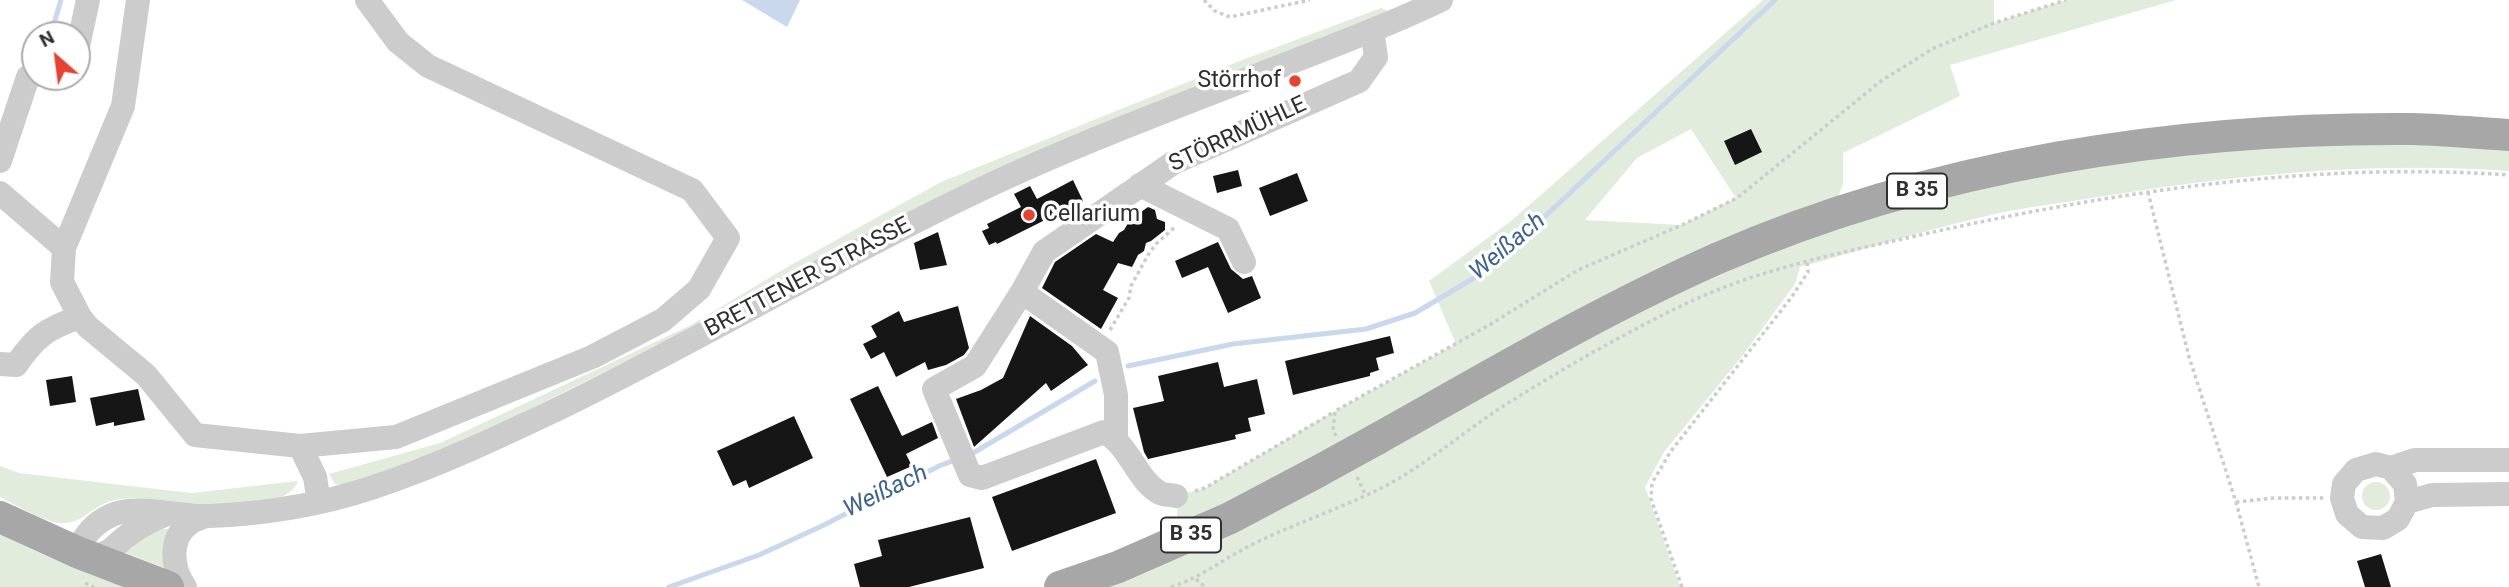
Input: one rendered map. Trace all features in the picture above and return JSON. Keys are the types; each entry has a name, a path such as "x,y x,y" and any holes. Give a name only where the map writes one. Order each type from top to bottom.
{"main road":[{"name":"B 35","path":"1060,587 1118,567 1230,518 1577,327 1717,259 1847,210 1955,180 2122,147 2220,136 2314,131 2415,130 2509,135"},
{"path":"0,517 167,587"}],"street":[{"path":"83,21 88,0"},
{"path":"138,0 123,106 64,248 62,282 79,317 146,375 195,435 300,446 396,437 593,357 663,320 699,289 727,238 692,190 428,66 398,42 367,0"},
{"name":"BRETTENER STRASSE","path":"85,554 113,550 127,535 147,522 167,514 206,516 266,511 319,502 371,488 468,452 637,370 893,232 969,195 1110,133 1372,30 1441,0"},
{"name":"STÖRRMÜHLE","path":"1116,438 1104,432 982,478 970,475 934,389 975,366 1044,252 1173,163 1359,81 1376,57 1372,30"},
{"path":"0,161 23,91"},
{"path":"1140,185 1228,229 1244,262"},
{"path":"0,192 64,248"},
{"path":"1022,292 1107,352 1116,395 1116,438 1147,481 1160,493 1176,496"},
{"path":"0,364 16,365 32,343 51,327 79,317"},
{"path":"300,446 315,477 319,502"},
{"path":"2391,468 2405,484 2407,502 2398,519 2383,528 2362,527 2347,514 2342,498 2344,484 2356,470 2376,464 2391,468 2415,460 2509,460"},
{"path":"2407,502 2432,495 2509,494"},
{"path":"185,587 177,576 174,551 179,535 188,524 206,516"}],"path":[{"path":"1204,0 1215,11 1230,17 1310,0"},
{"path":"1176,496 1205,488 1335,411 1491,324 1578,270 1737,198 1881,80 1934,48 1994,23 2066,0"},
{"path":"1171,587 1196,578 1253,544 1339,509 1391,482 1499,409 1554,377 1685,304 1738,282 1807,261 2001,216 2148,192 2365,172 2471,172 2509,175"},
{"path":"2148,192 2189,357 2259,587"},
{"path":"1100,347 1129,298 1138,271 1156,244 1173,230 1185,208"},
{"path":"1682,587 1651,499 1652,483 1671,451 1791,298 1808,272 1807,261"},
{"path":"1335,411 1333,430 1339,441"},
{"path":"1354,473 1365,494"},
{"path":"2235,502 2274,498 2342,498"},
{"path":"1196,578 1205,587"}],"green space":[{"path":"1763,0 1994,0 1994,23 2066,0 2176,0 1950,65 1960,96 1843,153 1843,183 1837,201 1721,270 1846,222 2000,181 2176,151 2414,141 2509,148 2509,171 2458,168 2354,169 2200,182 1999,213 1800,267 1795,284 1743,355 1664,452 1645,487 1680,587 1060,587 1178,529 1176,496 1205,488 1456,344 1429,281 1511,221","holes":["1691,129 1736,198 1682,225 1585,220 1637,158"]},
{"path":"1381,8 1388,11 710,320 473,437 376,478 345,485 335,484 329,474 440,443 691,325 789,266 941,182 1237,62"},
{"path":"0,466 19,473 191,493 298,481 289,493 274,500 254,504 123,499 108,502 73,522 59,523 0,497"},
{"path":"2376,482 2386,486 2390,496 2386,506 2376,510 2366,506 2362,496 2366,486"},
{"path":"160,529 170,529 164,568 126,553 132,544"},
{"path":"0,534 44,555 128,587 0,587"}],"water":[{"path":"742,0 800,0 787,27"}],"building":[{"path":"1751,129 1762,152 1735,165 1724,141"},
{"path":"1238,170 1242,186 1217,193 1213,176"},
{"path":"1297,173 1308,201 1270,216 1259,188"},
{"name":"Cellarium","path":"1073,180 1083,201 997,244 996,242 989,245 982,231 989,228 987,224 1021,207 1014,194 1030,186 1037,199"},
{"path":"1148,207 1155,210 1157,219 1165,222 1165,230 1146,243 1144,251 1138,255 1132,267 1118,263 1103,290 1118,298 1101,329 1042,288 1055,262 1096,234 1113,242 1130,220"},
{"path":"938,232 947,265 920,270 914,243"},
{"path":"1218,242 1231,269 1243,279 1252,276 1261,298 1228,313 1208,267 1182,278 1175,261"},
{"path":"958,306 969,348 964,355 946,365 928,370 925,362 896,377 884,352 871,359 863,344 877,337 871,326 899,311 904,322"},
{"path":"1030,316 1072,346 1088,365 1051,391 1046,383 974,447 956,399 1003,378"},
{"path":"1390,336 1394,353 1376,358 1379,370 1370,373 1370,376 1293,395 1285,361"},
{"path":"1218,362 1224,387 1257,379 1265,414 1248,418 1251,431 1235,435 1236,439 1148,459 1133,408 1164,401 1158,376"},
{"path":"72,376 76,402 50,406 46,380"},
{"path":"878,386 902,436 932,422 938,438 906,454 912,466 887,477 850,399"},
{"path":"138,389 145,420 114,426 114,422 96,426 90,398"},
{"path":"794,416 813,458 749,488 746,480 733,486 717,451"},
{"path":"1096,459 1116,513 1012,551 992,497"},
{"path":"970,517 984,568 909,587 860,587 854,564 882,556 878,540"},
{"path":"2381,554 2391,587 2365,587 2357,561"}],"waterway":[{"path":"55,21 61,0"},
{"name":"Weißach","path":"1128,366 1233,344 1366,329 1415,313 1489,269 1775,0"},
{"name":"Weißach","path":"968,456 1095,381"},
{"name":"Weißach","path":"669,587 759,555 955,460"}],"place":[{"name":"Störrhof","path":"1295,81"},
{"name":"Cellarium","path":"1029,215"}]}
